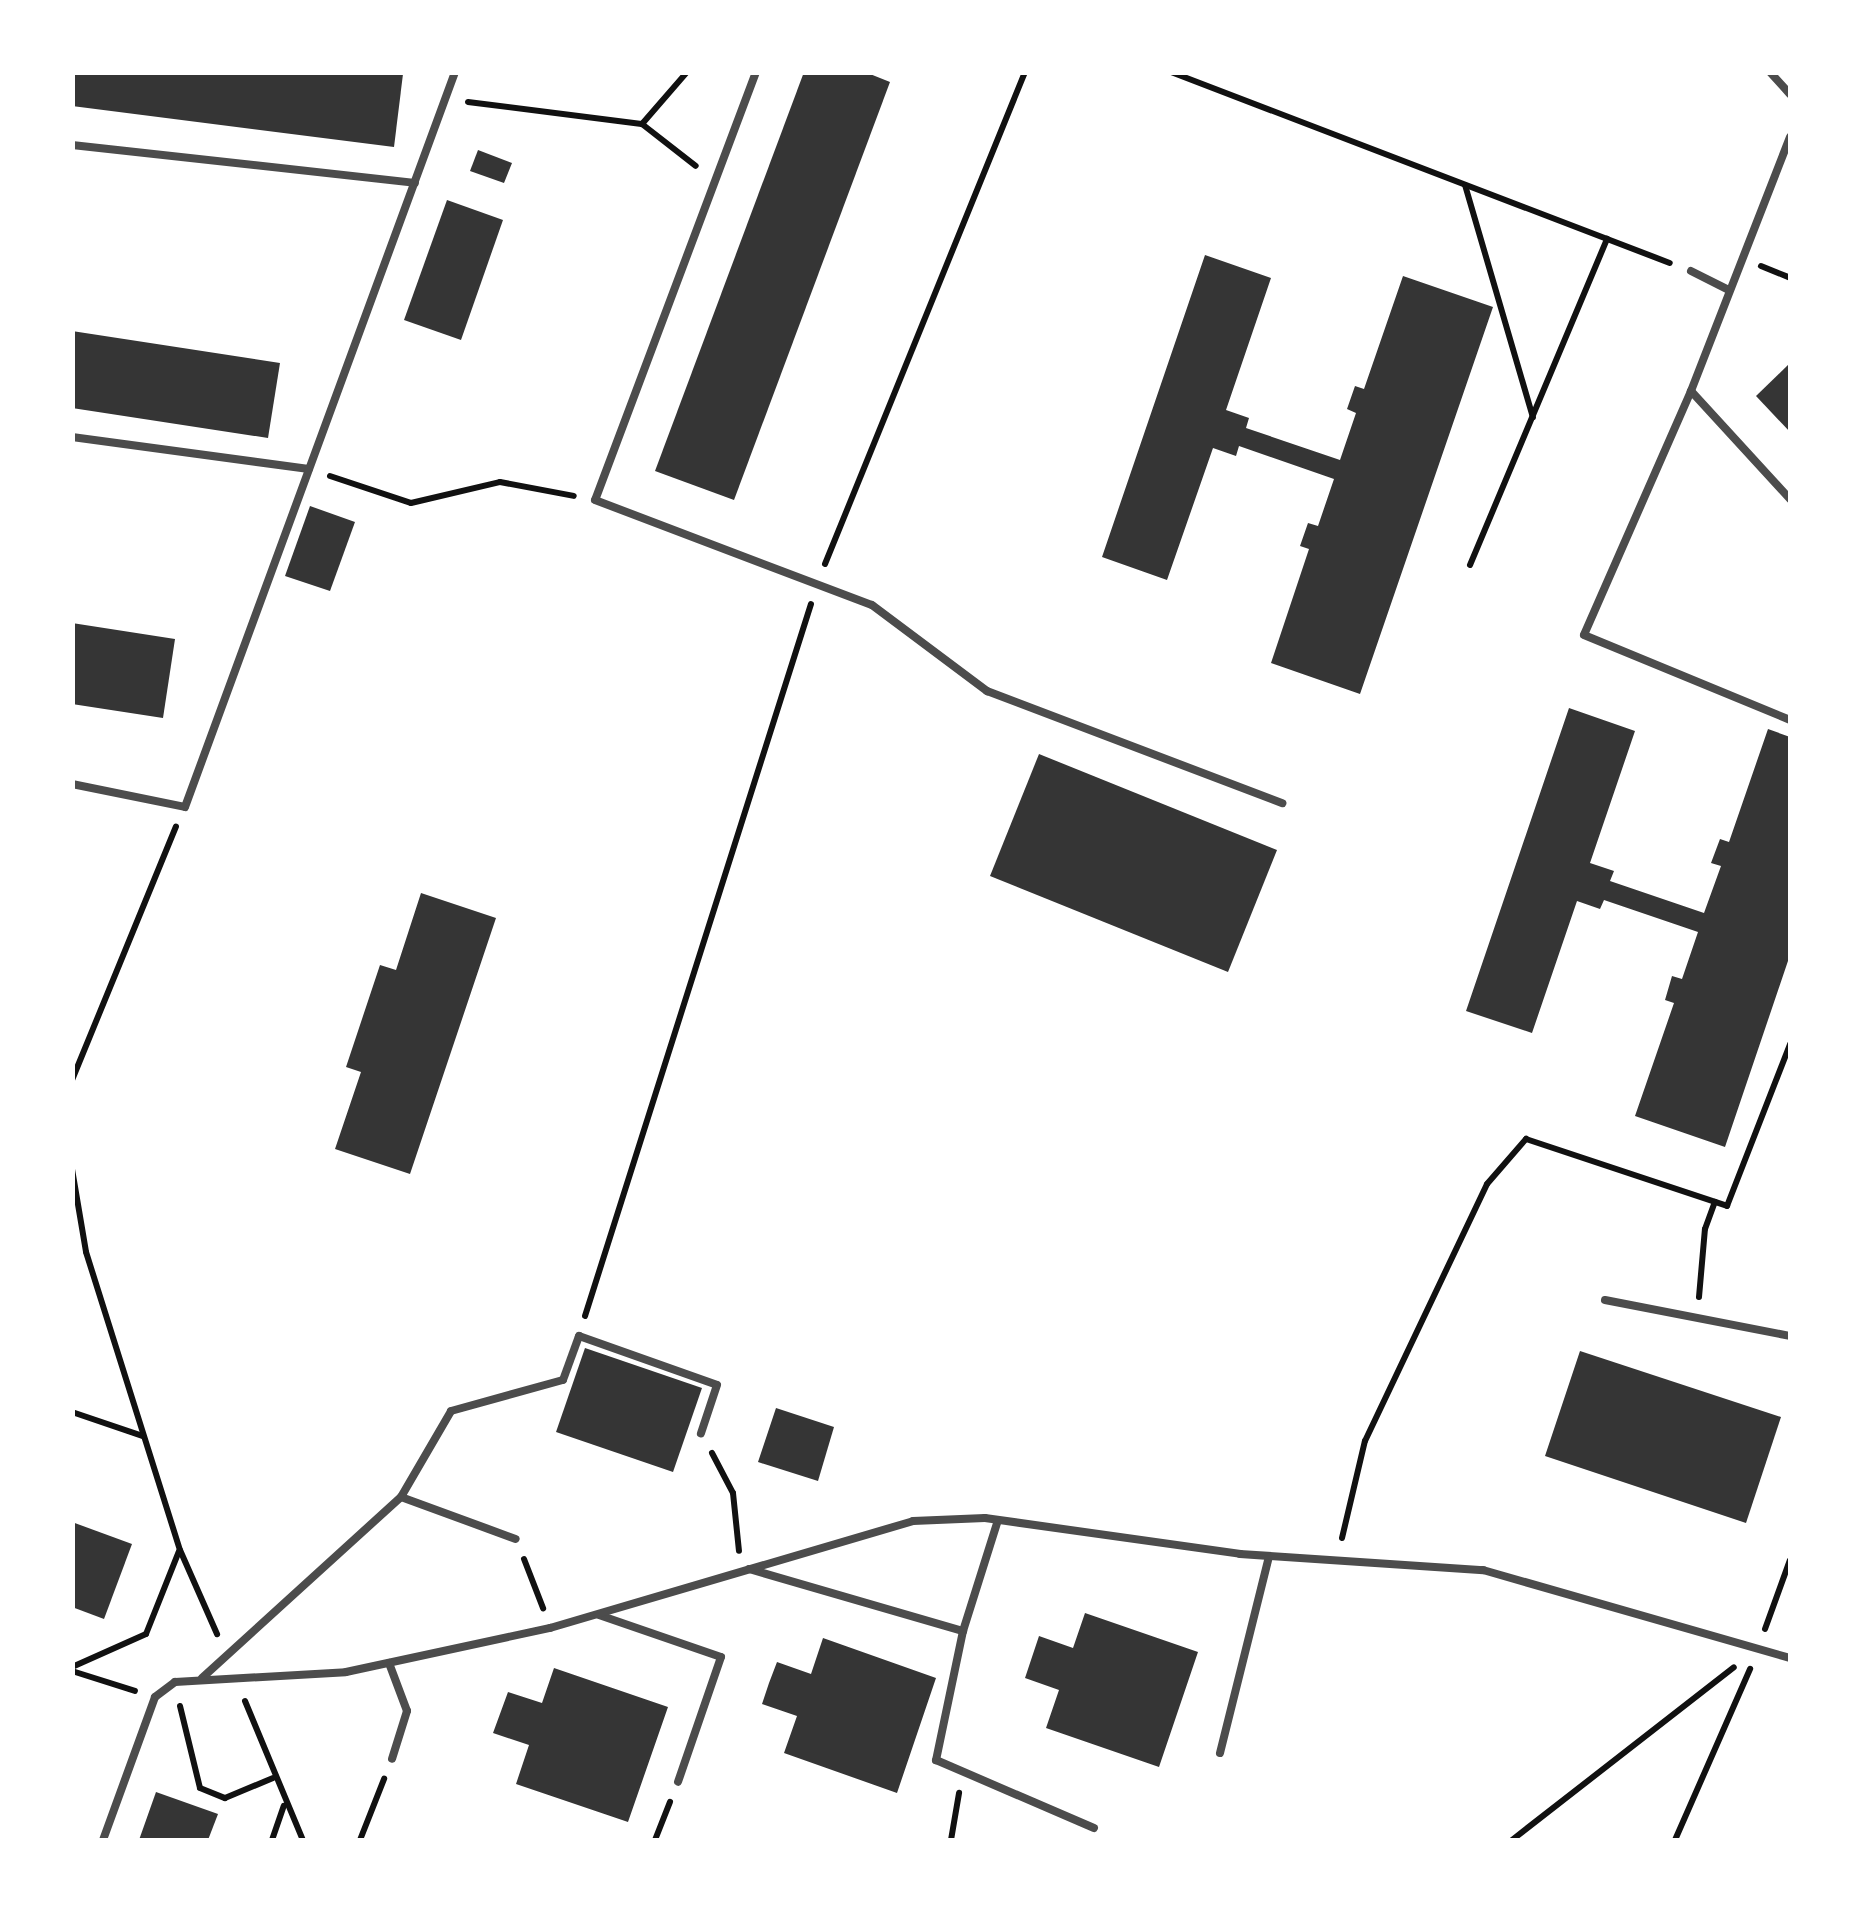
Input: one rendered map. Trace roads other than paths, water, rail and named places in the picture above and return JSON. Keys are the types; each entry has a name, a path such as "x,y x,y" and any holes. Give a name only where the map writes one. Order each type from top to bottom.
{"lane":[{"path":"72,784 184,807 456,72"},
{"path":"756,72 595,500 872,604 987,691 1282,803"},
{"path":"1770,72 1790,94"},
{"path":"1790,138 1691,392 1584,634 1790,720"},
{"path":"72,145 415,183"},
{"path":"1692,271 1729,290"},
{"path":"1691,392 1790,500"},
{"path":"72,436 309,469"},
{"path":"1605,1300 1790,1336"},
{"path":"202,1678 224,1652 402,1497 451,1411 563,1380 578,1336 717,1385 701,1432"},
{"path":"402,1497 516,1539"},
{"path":"998,1520 963,1631 936,1760 1094,1828"},
{"path":"103,1840 156,1697 175,1682 346,1672 550,1628 913,1521 998,1520 1269,1556 1483,1570 1790,1658"},
{"path":"1220,1753 1269,1556"},
{"path":"745,1570 963,1631"},
{"path":"599,1615 721,1656 678,1782"},
{"path":"389,1663 407,1711 392,1759"}]}
